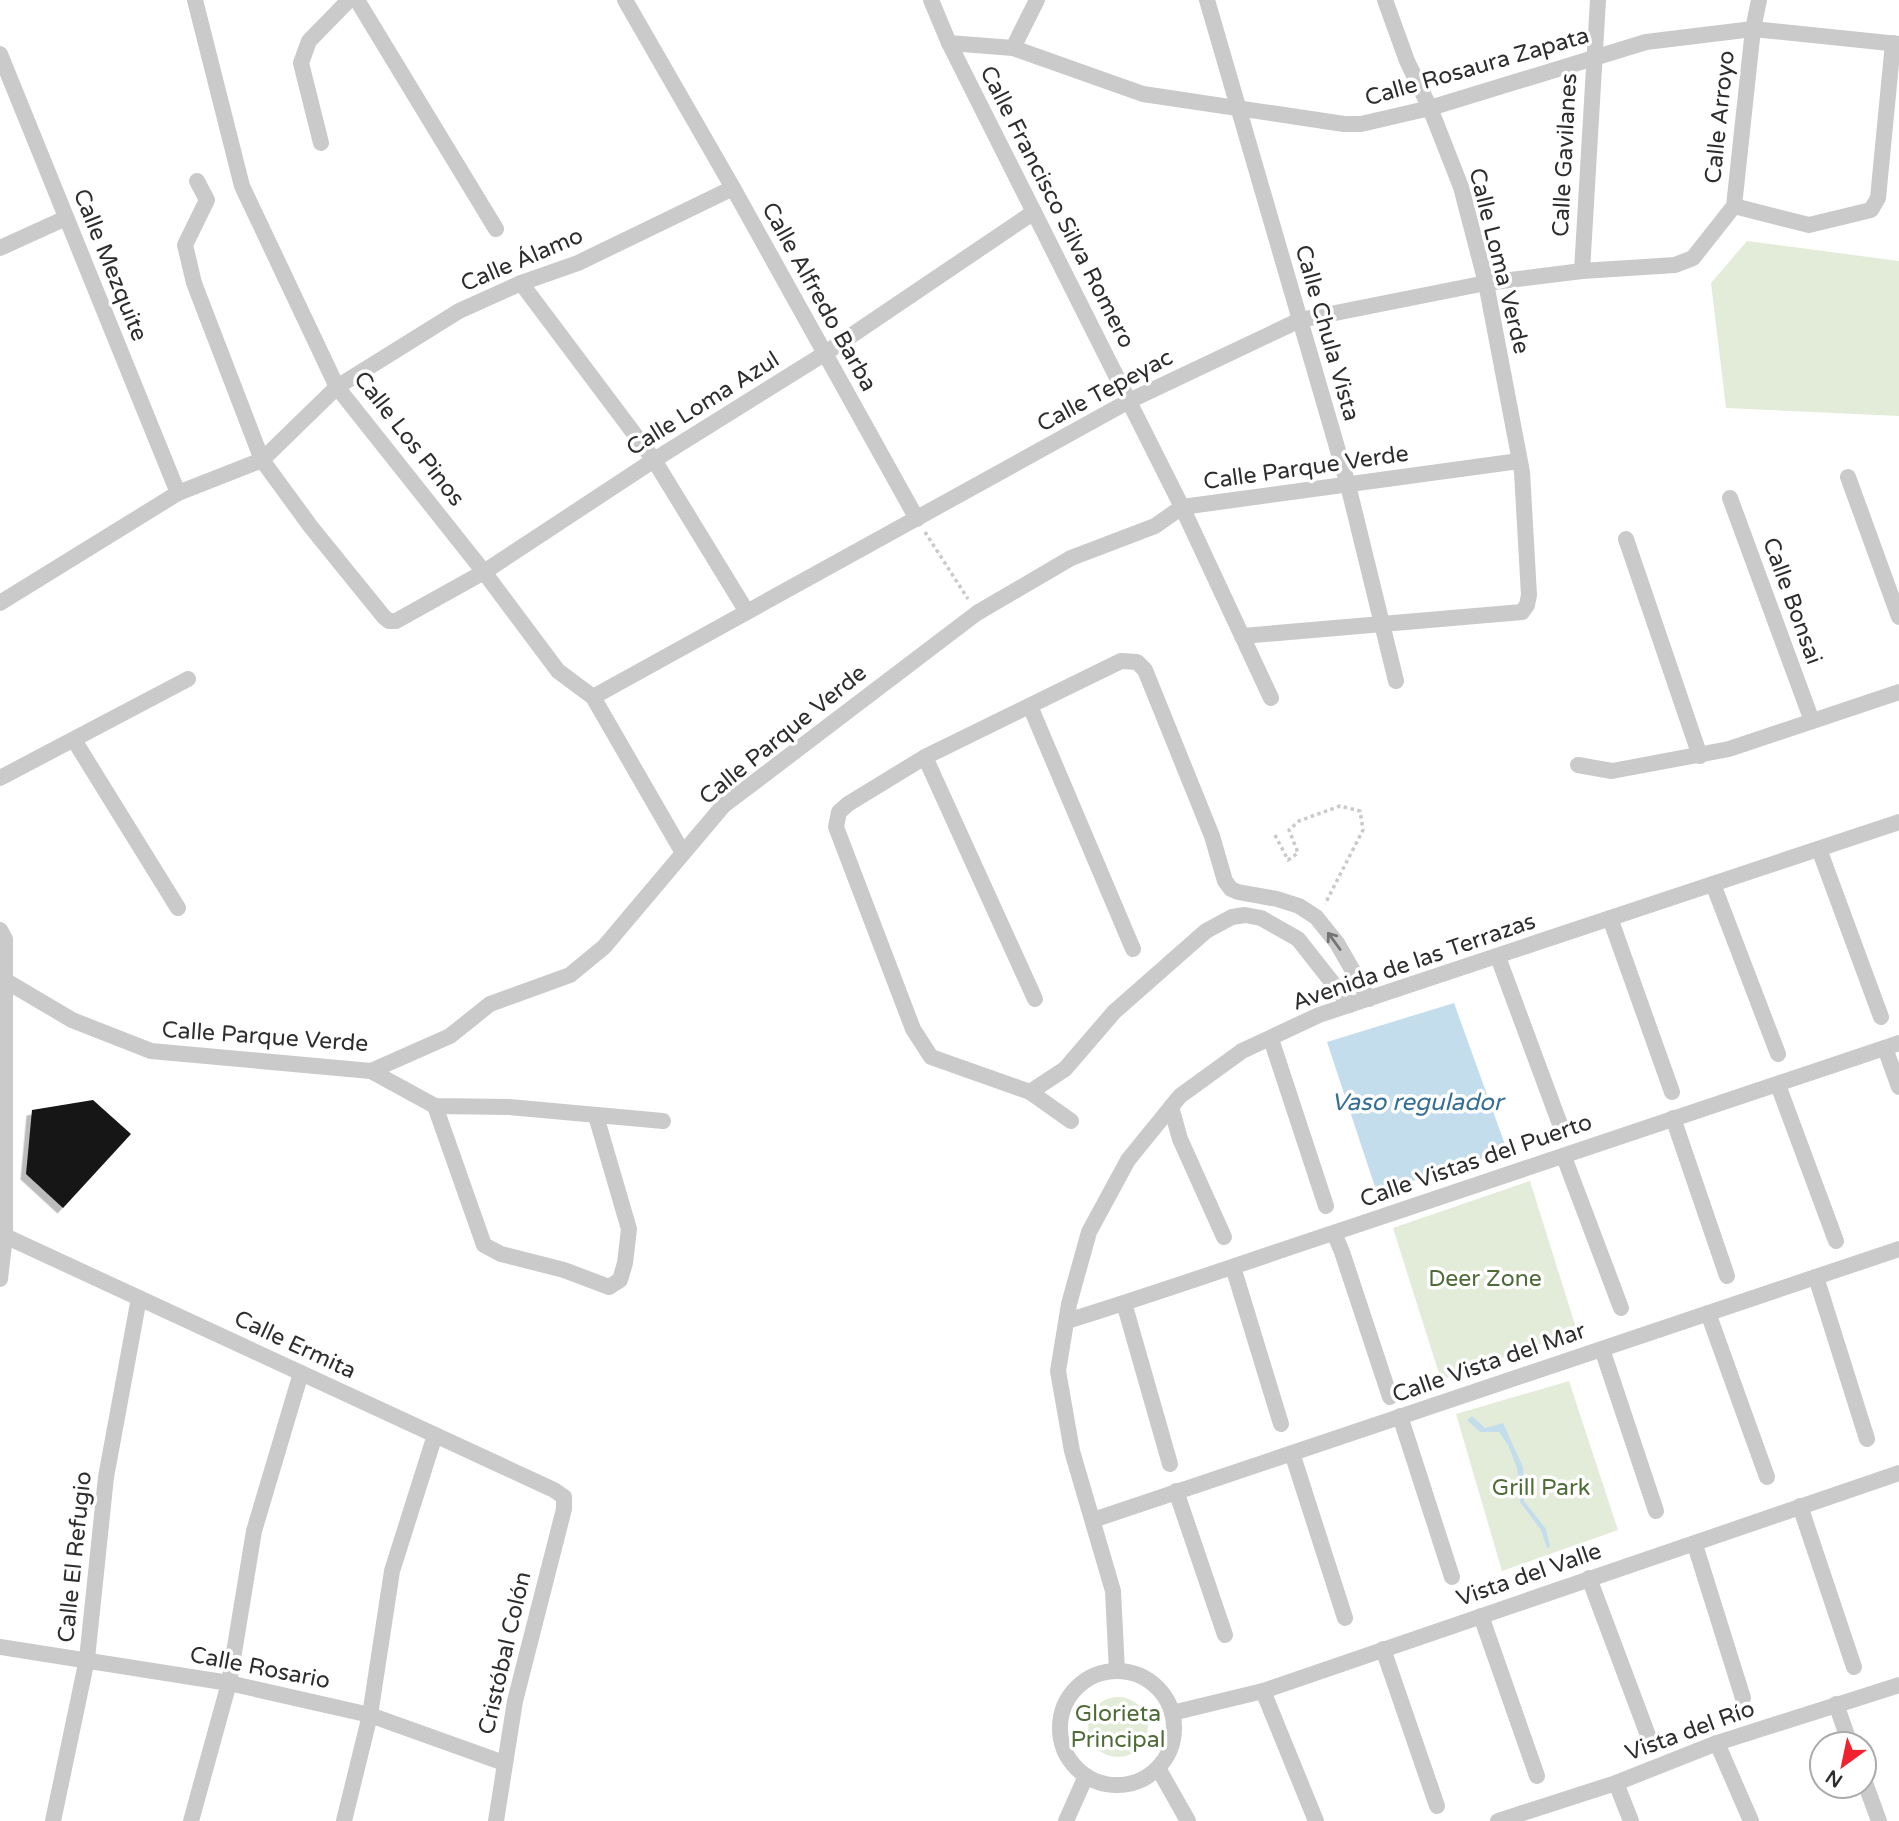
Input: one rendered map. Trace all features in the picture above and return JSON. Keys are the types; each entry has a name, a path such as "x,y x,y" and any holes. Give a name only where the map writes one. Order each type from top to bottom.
{"street":[{"name":"Calle Los Pinos","path":"195,0 242,186 337,387 484,572 558,671 593,696 683,853"},
{"path":"321,143 301,63 309,41 349,0"},
{"path":"357,0 496,229"},
{"name":"Calle Alfredo Barba","path":"625,0 733,188 916,519"},
{"name":"Calle Francisco Silva Romero","path":"931,0 949,43 1182,508 1271,698"},
{"path":"1013,48 1037,0"},
{"name":"Calle Chula Vista","path":"1207,0 1348,485 1396,681"},
{"name":"Calle Loma Verde","path":"1382,626 1522,612 1529,595 1522,472 1486,283 1461,187 1430,108 1407,61 1385,0"},
{"name":"Calle Gavilanes","path":"1582,271 1598,0"},
{"name":"Calle Arroyo","path":"1684,263 1693,258 1734,206 1753,29 1759,0"},
{"name":"Calle Rosaura Zapata","path":"949,43 1013,48 1143,94 1239,110 1353,124 1430,108 1646,42 1753,29 1896,43"},
{"path":"1734,206 1810,225 1871,210 1878,198 1896,43"},
{"name":"Calle Mezquite","path":"0,54 178,494"},
{"path":"0,603 178,494 262,460 191,270 185,245 207,200 197,181"},
{"name":"Calle Álamo","path":"262,460 337,387 459,311 521,283 578,263 733,188"},
{"name":"Calle Loma Azul","path":"262,460 311,527 384,617 389,621 396,621 484,572 654,460 824,354 1034,212"},
{"path":"0,248 66,218"},
{"name":"Calle Tepeyac","path":"593,696 1129,401 1300,320 1486,283 1582,271 1684,263"},
{"path":"521,283 654,460 747,612"},
{"name":"Calle Parque Verde","path":"6,981 72,1020 151,1051 371,1071 450,1036 490,1004 570,975 604,947 723,806 977,612 1071,558 1155,526 1182,508 1519,461"},
{"path":"1847,477 1899,617"},
{"name":"Calle Bonsai","path":"1730,498 1812,721"},
{"path":"1626,539 1700,756"},
{"path":"1242,636 1382,626"},
{"path":"1071,1121 1030,1092 930,1057 913,1029 836,827 839,812 848,804 925,757 1121,661 1137,662 1145,670 1212,836 1225,881 1231,889 1238,892 1299,906 1316,917 1337,943 1369,999"},
{"path":"0,778 188,679"},
{"path":"1578,765 1612,771 1700,756 1729,749 1899,692"},
{"path":"1030,706 1133,949"},
{"path":"74,740 178,908"},
{"path":"925,757 1035,999"},
{"name":"Avenida de las Terrazas","path":"1117,1671 1113,1591 1072,1451 1058,1371 1089,1232 1128,1160 1180,1096 1242,1051 1319,1015 1899,822"},
{"path":"1819,849 1881,1017"},
{"path":"1713,884 1778,1054"},
{"path":"1030,1092 1065,1069 1114,1012 1206,931 1232,917 1245,915 1261,918 1298,940 1350,1005"},
{"path":"1610,918 1672,1092"},
{"path":"0,930 5,939 6,981 3,1052 5,1236 0,1279"},
{"path":"1498,957 1561,1127"},
{"path":"1271,1038 1326,1206"},
{"path":"1892,1045 1899,1087"},
{"name":"Calle Vistas del Puerto","path":"1067,1321 1564,1157 1892,1045"},
{"path":"371,1071 435,1106 509,1107 663,1121"},
{"path":"1778,1085 1836,1241"},
{"path":"435,1106 484,1245 500,1254 564,1270 609,1287 620,1280 629,1229 596,1116"},
{"path":"1171,1107 1180,1139 1224,1237"},
{"path":"1673,1118 1727,1276"},
{"path":"1564,1157 1620,1308"},
{"path":"1334,1233 1390,1397"},
{"name":"Calle Ermita","path":"5,1236 554,1490 564,1497"},
{"name":"Calle Vista del Mar","path":"1093,1520 1899,1249"},
{"path":"1233,1267 1281,1424"},
{"path":"1816,1277 1867,1439"},
{"name":"Calle El Refugio","path":"52,1821 87,1660 106,1477 139,1298"},
{"path":"1124,1303 1170,1464"},
{"path":"1709,1313 1767,1477"},
{"path":"1602,1349 1656,1511"},
{"path":"191,1821 229,1683 254,1531 301,1373"},
{"path":"1401,1416 1452,1577"},
{"path":"344,1821 370,1715 392,1571 435,1435"},
{"path":"1292,1453 1345,1618"},
{"name":"Vista del Valle","path":"1172,1713 1263,1691 1899,1474"},
{"path":"1176,1492 1225,1635"},
{"name":"Cristóbal Colón","path":"496,1821 515,1702 564,1509 564,1497"},
{"path":"1800,1506 1854,1667"},
{"path":"1695,1545 1743,1698"},
{"path":"1589,1578 1650,1738"},
{"path":"1481,1616 1537,1776"},
{"name":"Calle Rosario","path":"0,1647 229,1683 370,1715 504,1763"},
{"path":"1383,1649 1437,1807"},
{"path":"1117,1671 1135,1674 1152,1682 1164,1696 1172,1713 1174,1733 1169,1752 1158,1768 1142,1779 1124,1785 1104,1784 1086,1776 1073,1764 1063,1748 1060,1730 1062,1712 1070,1695 1082,1682 1098,1673 1117,1671"},
{"name":"Vista del Río","path":"1498,1821 1616,1783 1717,1743 1899,1685"},
{"path":"1263,1691 1316,1821"},
{"path":"1836,1704 1845,1730"},
{"path":"1717,1743 1751,1821"},
{"path":"1158,1768 1188,1821"},
{"path":"1066,1821 1086,1776"},
{"path":"1616,1783 1632,1821"},
{"path":"1871,1800 1879,1821"}],"path":[{"path":"916,519 977,612"},
{"path":"1275,835 1288,860 1298,853 1289,830 1299,821 1340,806 1360,811 1363,830 1333,892 1316,917"}],"green space":[{"path":"1747,241 1899,261 1899,416 1726,408 1711,283"},
{"name":"Deer Zone","path":"1530,1181 1577,1331 1441,1380 1393,1228"},
{"name":"Grill Park","path":"1569,1381 1618,1530 1502,1571 1456,1414"},
{"name":"Glorieta Principal","path":"1118,1697 1135,1702 1143,1710 1148,1727 1143,1744 1135,1752 1118,1757 1101,1752 1093,1744 1088,1727 1093,1710 1101,1702"}],"water":[{"name":"Vaso regulador","path":"1454,1003 1507,1150 1377,1193 1327,1042"},
{"path":"1472,1416 1485,1428 1503,1423 1523,1467 1524,1501 1546,1529 1550,1547 1547,1548 1541,1530 1520,1502 1517,1468 1508,1445 1499,1432 1480,1432 1467,1420"}],"building":[{"path":"93,1100 131,1134 63,1208 26,1174 32,1110"}]}
